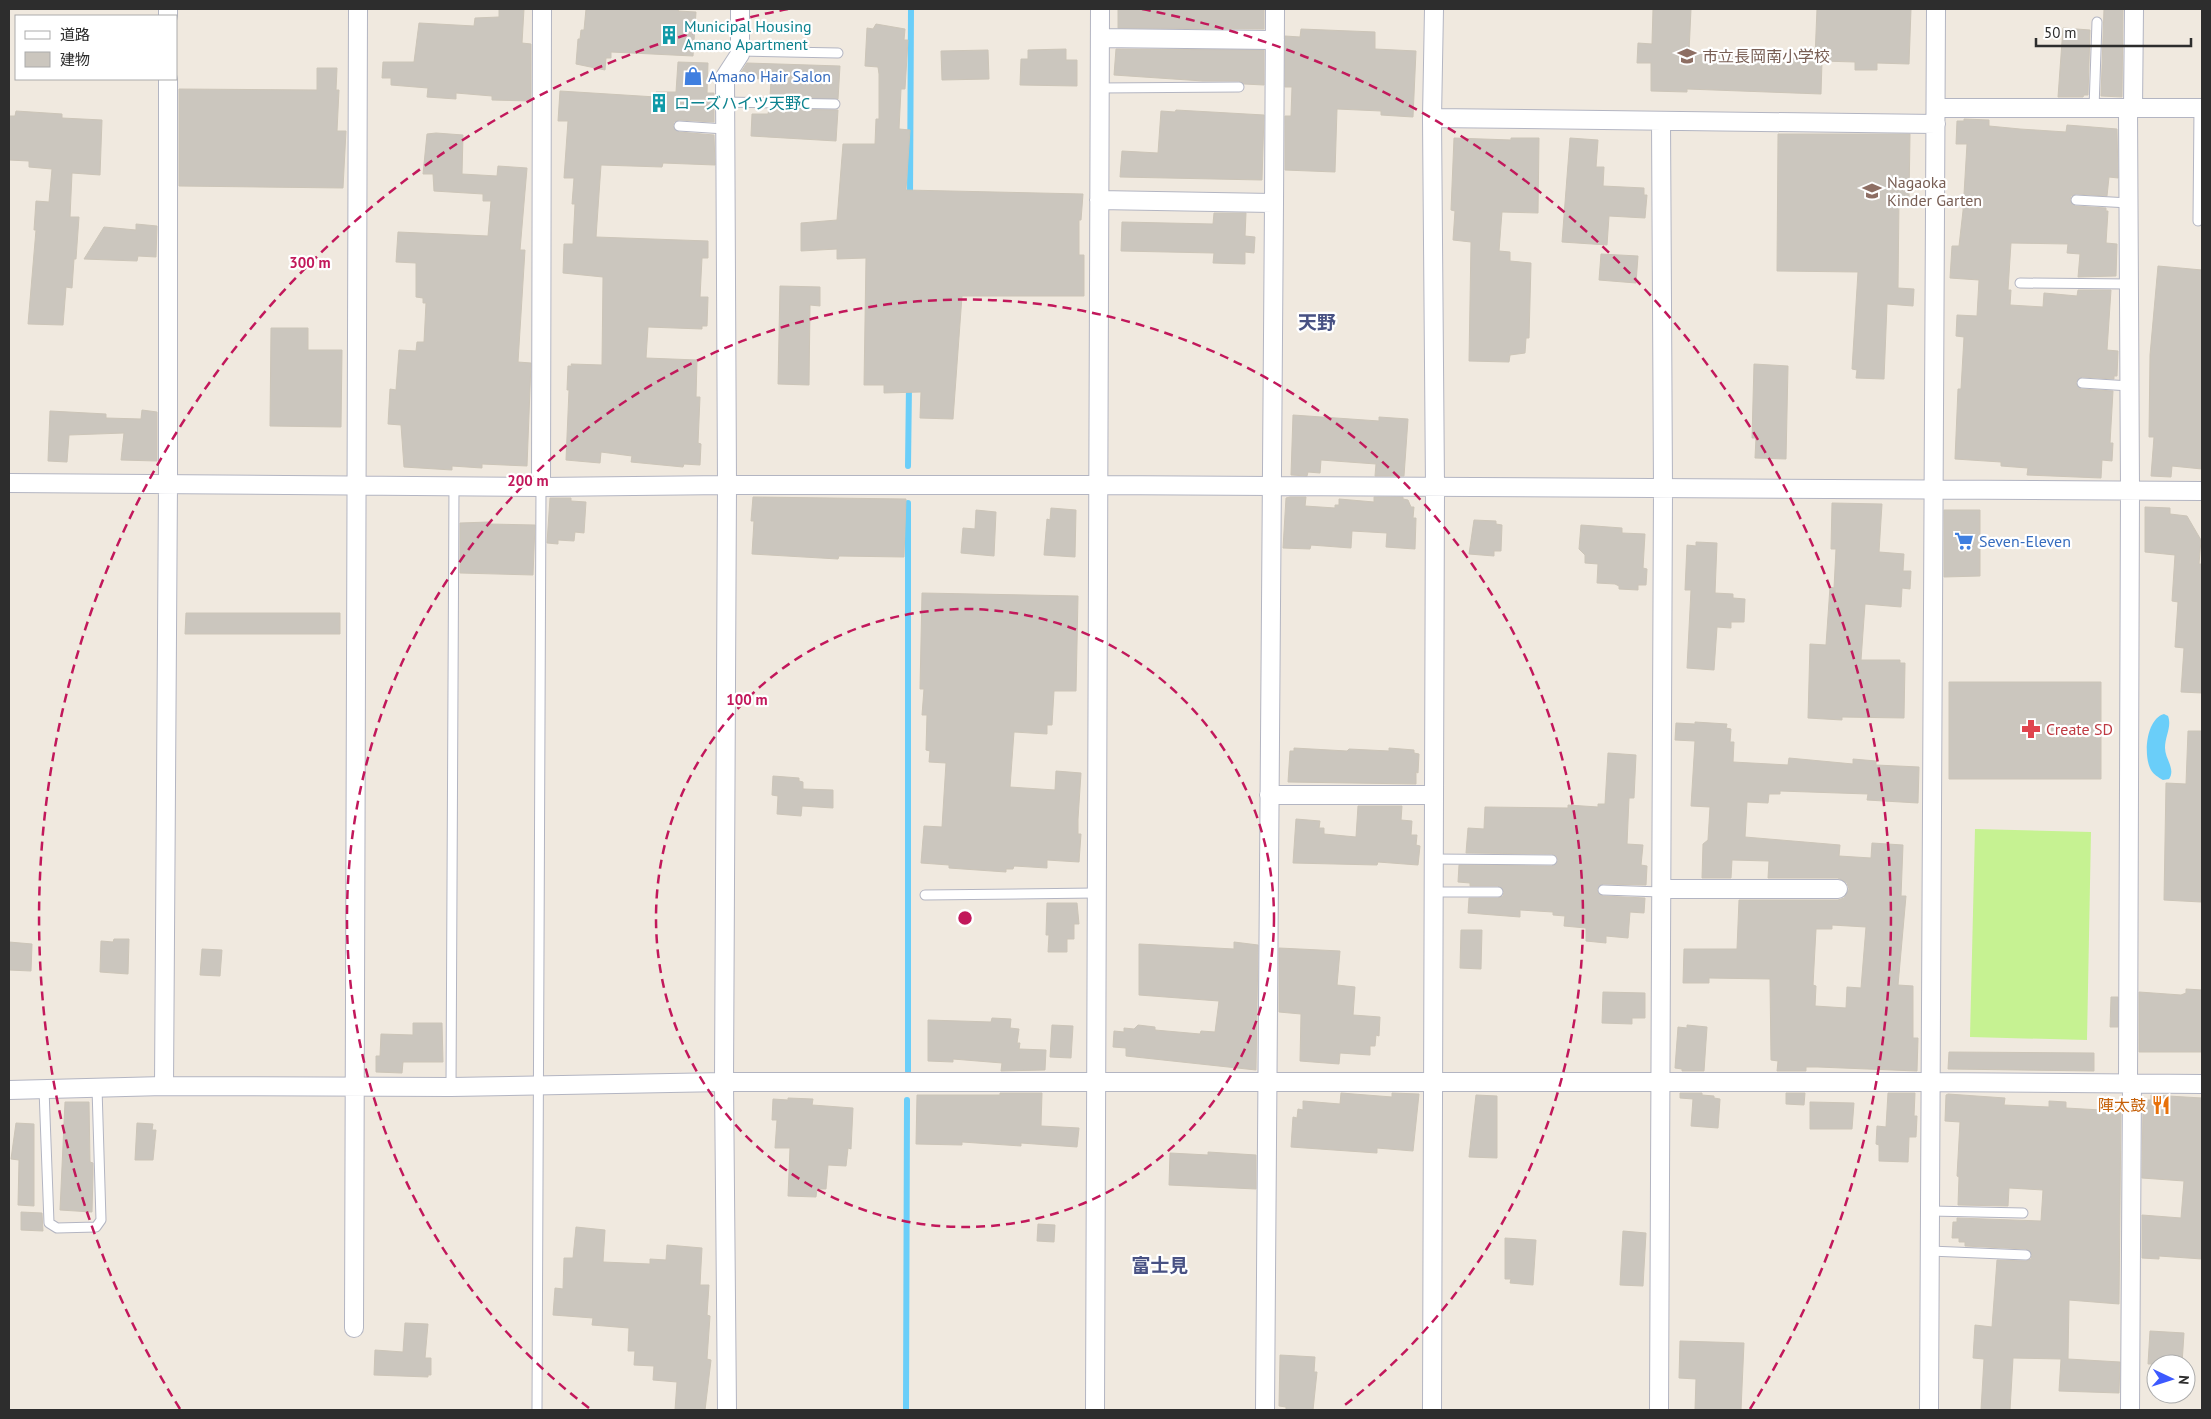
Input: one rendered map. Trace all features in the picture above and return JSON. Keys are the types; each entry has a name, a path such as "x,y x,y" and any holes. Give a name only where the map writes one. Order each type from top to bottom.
{"street":[{"path":"354,1328 355,486 358,9"},
{"path":"542,9 542,488"},
{"path":"726,1410 724,1082 727,485 725,77 740,51 740,9"},
{"path":"1094,1410 1100,9"},
{"path":"1265,1410 1270,486 1275,9"},
{"path":"1432,1410 1435,487 1432,118 1434,9"},
{"path":"1929,1410 1936,9"},
{"path":"2130,1410 2130,386 2128,203 2134,9"},
{"path":"1100,38 1275,40"},
{"path":"164,1086 168,483 168,80"},
{"path":"1432,118 1661,122 1936,116 2094,108 2201,108"},
{"path":"1659,1410 1663,488 1661,122"},
{"path":"1099,200 1274,203"},
{"path":"9,483 542,488 727,485 1097,484 2202,491"},
{"path":"1269,795 1433,795"},
{"path":"1661,890 1838,889"},
{"path":"9,1090 164,1086 451,1087 724,1082 1095,1084 1932,1082 2202,1084"}],"lane":[{"path":"2094,108 2097,22"},
{"path":"740,51 838,53"},
{"path":"1100,88 1239,87"},
{"path":"725,102 835,104"},
{"path":"2198,221 2201,108"},
{"path":"679,126 725,130"},
{"path":"2076,200 2128,203"},
{"path":"2020,283 2129,284"},
{"path":"2082,383 2130,386"},
{"path":"451,1087 454,486"},
{"path":"537,1410 542,488"},
{"path":"1433,859 1552,860"},
{"path":"1603,890 1661,890"},
{"path":"1433,892 1498,892"},
{"path":"925,895 1096,893"},
{"path":"44,1089 49,1223 57,1228 96,1227 102,1220 97,1088"},
{"path":"1931,1211 2022,1213"},
{"path":"1930,1252 2026,1255"}],"green space":[{"path":"1975,829 2091,832 2087,1040 1970,1037"}],"water":[{"path":"2164,714 2168,716 2169,720 2165,752 2171,768 2171,775 2169,779 2163,780 2151,770 2147,756 2147,747 2153,723"}],"building":[{"path":"499,9 524,9 522,43 531,44 531,101 492,100 492,96 456,93 456,99 427,97 428,88 391,85 391,78 382,78 383,62 414,62 419,23 474,26 475,18 499,17"},
{"path":"586,9 679,9 678,11 696,12 693,56 611,52 611,58 606,58 605,70 576,64 578,39 580,39 581,30 584,30"},
{"path":"1118,9 1264,9 1264,29 1118,28"},
{"path":"1653,9 1691,9 1689,52 1815,57 1817,9 1911,9 1909,64 1877,63 1877,70 1855,70 1855,62 1822,61 1821,94 1687,89 1687,92 1651,91 1651,63 1637,63 1638,43 1652,44"},
{"path":"2104,9 2123,9 2122,97 2101,96"},
{"path":"876,24 905,29 904,40 908,40 905,89 901,89 899,129 910,130 906,190 1083,194 1081,220 1079,220 1079,255 1084,255 1084,296 962,296 953,419 920,418 921,392 884,393 884,385 864,385 866,258 837,259 837,249 801,251 801,223 837,220 843,144 875,144 876,119 879,119 879,74 878,67 865,66 867,28 873,29"},
{"path":"2063,28 2090,30 2088,95 2083,97 2058,97"},
{"path":"1301,29 1375,32 1375,49 1416,51 1413,117 1381,115 1381,111 1337,109 1335,172 1285,170 1285,116 1291,116 1292,87 1285,87 1285,36 1300,37"},
{"path":"1066,49 1066,60 1077,60 1077,86 1020,85 1021,59 1028,59 1028,50"},
{"path":"1116,49 1264,50 1264,85 1244,84 1239,81 1203,81 1114,75"},
{"path":"988,50 989,79 942,80 941,51"},
{"path":"678,62 708,63 707,93 714,93 714,122 679,120 674,122 673,126 679,132 714,135 715,165 663,163 662,167 601,165 596,237 708,241 708,258 702,258 700,297 708,297 707,326 702,326 702,329 648,327 646,358 697,360 696,397 700,397 698,443 701,444 700,465 684,464 683,467 631,462 632,456 601,452 600,463 566,460 569,390 567,390 568,366 572,366 571,364 602,365 603,277 563,273 564,244 573,244 575,204 572,204 574,178 564,178 568,121 558,121 560,91 656,97 656,92 676,92"},
{"path":"747,63 840,66 838,99 770,97 771,80 738,77"},
{"path":"317,68 337,68 336,90 339,90 337,131 346,131 343,188 179,186 179,89 317,90"},
{"path":"769,109 838,110 836,141 751,136 752,114 768,114"},
{"path":"1176,110 1264,115 1262,180 1120,177 1122,151 1158,153 1161,111 1175,112"},
{"path":"16,111 62,114 62,118 102,120 100,175 72,173 70,217 79,217 72,288 66,287 63,325 28,324 36,230 34,230 36,201 49,202 52,169 29,167 29,161 9,160 9,116 15,116"},
{"path":"1964,119 1989,120 1989,126 2020,129 2066,132 2067,125 2117,129 2118,178 2109,177 2107,196 2076,194 2071,196 2070,200 2075,206 2106,208 2106,211 2108,211 2106,243 2117,244 2116,276 2078,277 2080,254 2067,253 2068,244 2011,243 2008,290 2011,290 2010,305 2043,307 2044,293 2077,296 2078,290 2111,290 2107,350 2118,351 2117,376 2114,376 2114,379 2082,377 2076,382 2077,386 2081,389 2113,391 2110,443 2113,443 2112,461 2102,460 2101,478 2027,475 2028,468 2001,466 2001,462 1955,459 1958,389 1961,389 1964,337 1956,336 1957,315 1977,316 1979,280 1950,278 1952,246 1959,246 1963,211 1967,144 1956,144 1957,121 1964,121"},
{"path":"427,134 463,135 462,174 497,176 498,166 527,168 520,250 525,250 518,362 531,363 527,466 482,464 482,468 452,466 452,470 404,467 401,425 388,424 390,389 396,390 399,350 416,351 417,342 424,342 426,303 423,303 423,298 416,297 416,263 396,262 398,232 488,236 491,201 483,201 483,194 434,191 433,174 423,174"},
{"path":"1778,134 1910,134 1909,200 1899,200 1898,288 1914,289 1913,306 1887,304 1884,379 1856,378 1857,370 1852,369 1858,272 1777,271"},
{"path":"1454,138 1511,140 1511,138 1539,138 1538,213 1502,212 1499,251 1510,252 1510,261 1531,263 1529,338 1526,338 1525,353 1510,355 1509,362 1469,361 1471,242 1453,240 1455,211 1451,210"},
{"path":"1570,138 1598,140 1596,167 1604,167 1603,186 1644,188 1644,195 1647,195 1645,218 1609,216 1607,245 1562,242"},
{"path":"1214,213 1246,213 1245,236 1255,237 1254,253 1245,252 1245,264 1213,263 1214,253 1121,251 1122,222 1213,224"},
{"path":"136,224 157,226 156,257 138,256 137,261 84,259 104,227 136,230"},
{"path":"1601,254 1638,256 1636,283 1599,280"},
{"path":"2158,266 2202,270 2202,469 2172,466 2171,477 2151,476 2154,437 2149,437 2150,355"},
{"path":"780,286 820,287 820,306 810,305 809,385 778,384"},
{"path":"271,328 308,328 308,350 342,350 341,427 270,426"},
{"path":"1754,364 1788,366 1786,459 1755,458 1756,438 1752,438"},
{"path":"142,410 157,412 157,461 121,460 124,433 69,435 67,462 48,461 50,411 106,414 106,418 141,419"},
{"path":"1293,415 1379,421 1379,417 1408,419 1404,476 1375,476 1376,464 1321,460 1320,473 1308,472 1307,476 1291,475"},
{"path":"753,497 906,499 904,557 839,556 838,559 752,554 754,521 751,521"},
{"path":"1306,497 1305,506 1335,508 1335,505 1339,505 1339,499 1374,502 1374,497 1403,497 1403,499 1408,500 1411,507 1414,507 1413,518 1416,518 1415,549 1386,547 1387,533 1352,531 1351,548 1311,545 1310,549 1283,548 1286,498"},
{"path":"550,498 571,498 571,501 586,502 584,533 575,532 574,541 558,540 558,544 547,543"},
{"path":"1832,503 1882,504 1879,552 1904,554 1903,571 1911,571 1910,589 1902,588 1901,607 1865,604 1861,660 1900,660 1900,663 1905,663 1904,718 1842,717 1842,720 1808,718 1810,644 1826,645 1830,587 1834,588 1836,549 1831,549"},
{"path":"2145,507 2170,508 2170,514 2187,516 2201,540 2199,564 2202,564 2202,693 2181,692 2184,648 2175,647 2178,602 2172,601 2175,555 2145,552"},
{"path":"1051,508 1076,510 1075,557 1044,555 1047,519 1050,520"},
{"path":"976,510 996,512 994,556 961,553 963,528 975,529"},
{"path":"1944,510 1980,510 1980,576 1944,577"},
{"path":"1474,520 1496,521 1496,524 1502,525 1501,551 1494,551 1494,556 1469,554"},
{"path":"489,522 489,524 535,525 533,575 460,573 460,523"},
{"path":"1581,525 1622,528 1622,533 1645,534 1643,568 1647,569 1646,585 1638,585 1638,590 1619,589 1619,586 1615,584 1597,583 1598,564 1585,563 1585,555 1579,549"},
{"path":"1696,542 1717,543 1715,593 1733,594 1733,598 1745,599 1744,622 1731,622 1731,628 1717,627 1714,670 1687,668 1691,590 1685,590 1687,545 1696,546"},
{"path":"922,593 1078,596 1076,691 1054,691 1052,725 1047,725 1047,734 1014,732 1010,787 1055,790 1056,771 1081,773 1078,819 1078,834 1081,834 1079,862 1047,860 1047,868 1014,866 1013,869 1006,869 1006,872 949,868 949,865 921,863 924,826 942,827 946,763 929,762 930,751 926,750 927,715 922,715 924,689 920,689"},
{"path":"186,613 340,613 340,634 185,634"},
{"path":"1949,682 2101,682 2101,779 1949,779"},
{"path":"1695,722 1727,724 1726,728 1731,729 1730,742 1734,742 1733,762 1788,765 1789,758 1853,764 1853,759 1876,761 1876,765 1919,767 1918,803 1867,800 1868,794 1780,791 1780,794 1769,794 1768,803 1747,802 1745,837 1840,845 1839,856 1871,858 1872,843 1903,845 1901,896 1906,896 1898,985 1913,986 1913,1038 1918,1038 1917,1071 1806,1067 1806,1071 1777,1071 1778,1061 1771,1060 1770,979 1709,978 1709,983 1683,983 1684,949 1737,949 1739,900 1838,900 1844,898 1849,889 1847,883 1838,878 1768,878 1769,861 1732,860 1731,878 1702,878 1703,844 1708,840 1710,807 1691,806 1695,741 1675,740 1676,723 1695,724","holes":["1832,925 1866,927 1861,988 1847,987 1846,1008 1815,1006 1816,986 1813,985 1816,929 1832,929"]},
{"path":"2188,731 2202,731 2201,902 2164,900 2166,783 2186,784"},
{"path":"1294,748 1347,751 1349,749 1389,751 1389,748 1414,750 1414,753 1419,754 1416,784 1288,782 1290,751 1294,751"},
{"path":"1608,753 1636,755 1634,798 1629,798 1627,844 1643,845 1641,865 1647,866 1646,885 1603,884 1597,889 1598,893 1603,896 1645,898 1644,913 1630,912 1628,938 1606,936 1606,943 1586,941 1586,928 1564,926 1565,916 1553,915 1553,912 1520,910 1520,917 1468,913 1469,898 1498,898 1503,896 1504,892 1498,886 1470,886 1470,883 1458,882 1459,865 1552,866 1558,861 1557,857 1552,854 1466,853 1468,828 1484,829 1485,807 1568,808 1568,805 1598,807 1598,804 1605,804"},
{"path":"773,776 799,778 799,781 803,782 803,789 833,790 833,808 802,806 801,816 777,814 778,796 772,795"},
{"path":"1358,806 1402,806 1401,820 1412,821 1411,835 1417,835 1416,845 1420,846 1418,865 1378,862 1377,865 1293,863 1296,819 1320,821 1319,828 1324,828 1324,834 1356,837"},
{"path":"1047,903 1077,903 1079,924 1074,924 1074,939 1067,939 1067,952 1048,952 1049,935 1046,935"},
{"path":"1461,930 1482,930 1481,969 1460,968"},
{"path":"114,939 129,939 128,974 100,972 101,941 113,942"},
{"path":"9,942 32,944 31,971 9,970"},
{"path":"1234,942 1258,945 1256,1070 1126,1056 1126,1048 1113,1047 1114,1031 1124,1032 1124,1028 1134,1029 1138,1025 1155,1027 1155,1030 1200,1034 1201,1031 1215,1032 1219,1001 1139,995 1139,944 1234,949"},
{"path":"1279,948 1340,951 1337,985 1355,987 1353,1015 1380,1017 1379,1036 1376,1035 1375,1046 1370,1046 1370,1055 1340,1053 1339,1064 1300,1061 1301,1014 1279,1012"},
{"path":"202,949 222,950 220,976 200,975"},
{"path":"2186,989 2202,990 2202,1052 2139,1052 2139,992 2181,995 2186,993"},
{"path":"1603,992 1645,993 1645,1018 1632,1018 1632,1024 1602,1023"},
{"path":"2111,997 2118,997 2118,1027 2110,1027"},
{"path":"992,1018 1011,1019 1010,1028 1019,1029 1017,1043 1020,1043 1019,1049 1046,1050 1045,1070 1001,1071 1002,1063 953,1059 953,1062 928,1061 928,1020 991,1022"},
{"path":"413,1023 442,1023 443,1062 403,1062 402,1073 376,1072 376,1056 380,1056 381,1034 413,1035"},
{"path":"1052,1025 1073,1026 1071,1058 1050,1057"},
{"path":"1687,1025 1707,1027 1704,1071 1682,1071 1682,1069 1675,1068 1678,1027 1687,1028"},
{"path":"1949,1052 2094,1053 2094,1071 1948,1069"},
{"path":"1000,1093 1042,1093 1041,1126 1079,1128 1077,1147 1021,1143 1021,1146 962,1142 962,1145 916,1144 917,1095 1000,1095"},
{"path":"1341,1093 1392,1097 1392,1093 1419,1094 1413,1151 1377,1148 1377,1153 1291,1147 1293,1117 1297,1118 1298,1109 1303,1110 1303,1101 1340,1104"},
{"path":"1680,1093 1702,1093 1702,1095 1714,1096 1714,1098 1720,1099 1718,1128 1691,1126 1693,1099 1680,1098"},
{"path":"1786,1093 1805,1093 1804,1105 1786,1104"},
{"path":"1888,1093 1915,1093 1914,1116 1917,1116 1916,1137 1909,1137 1908,1162 1879,1161 1879,1145 1876,1144 1877,1126 1886,1127"},
{"path":"1476,1095 1497,1096 1497,1158 1469,1157"},
{"path":"1946,1095 2005,1098 2004,1105 2049,1107 2049,1101 2066,1102 2066,1108 2101,1110 2101,1106 2121,1108 2119,1304 2069,1300 2068,1359 2120,1362 2119,1393 2059,1391 2061,1359 2013,1358 2010,1410 1981,1410 1984,1359 1973,1358 1975,1325 1992,1327 1997,1260 2026,1261 2031,1259 2032,1255 2026,1249 1965,1246 1965,1242 1959,1242 1959,1238 1952,1238 1953,1222 1957,1222 1957,1218 2041,1221 2043,1190 2009,1188 2008,1206 1958,1205 1959,1177 1957,1176 1960,1122 1945,1121"},
{"path":"2151,1095 2202,1098 2202,1259 2159,1256 2159,1259 2142,1258 2142,1215 2181,1218 2184,1181 2142,1178 2143,1100 2151,1100"},
{"path":"788,1098 813,1099 812,1105 853,1108 851,1149 848,1148 846,1166 828,1165 826,1189 817,1189 816,1197 788,1196 790,1148 775,1148 777,1120 772,1120 773,1099 788,1100"},
{"path":"65,1102 89,1102 90,1162 93,1163 92,1212 60,1210"},
{"path":"1810,1102 1854,1103 1852,1129 1810,1129"},
{"path":"16,1123 34,1124 34,1206 18,1205 19,1160 11,1159"},
{"path":"137,1123 153,1124 152,1130 156,1130 153,1160 135,1160"},
{"path":"1208,1152 1256,1155 1256,1189 1169,1185 1170,1153 1208,1155"},
{"path":"21,1212 42,1213 43,1231 21,1230"},
{"path":"1038,1224 1055,1225 1054,1242 1037,1241"},
{"path":"576,1227 605,1230 603,1262 650,1264 650,1259 666,1260 667,1245 702,1248 700,1285 709,1285 707,1315 710,1316 707,1359 711,1360 705,1410 675,1410 677,1382 653,1380 654,1366 634,1365 635,1351 628,1351 629,1328 592,1325 593,1318 553,1315 555,1288 563,1289 564,1258 573,1258"},
{"path":"1623,1231 1646,1233 1643,1286 1620,1285"},
{"path":"1505,1238 1536,1240 1533,1285 1510,1283 1511,1279 1505,1279"},
{"path":"405,1323 428,1324 425,1358 431,1358 431,1375 428,1375 428,1377 374,1375 375,1350 403,1352"},
{"path":"2150,1331 2184,1333 2183,1354 2149,1354"},
{"path":"1680,1341 1744,1343 1741,1410 1695,1410 1696,1379 1679,1378"},
{"path":"1280,1355 1315,1357 1314,1372 1317,1372 1313,1410 1286,1410 1286,1407 1279,1406"}],"waterway":[{"path":"910,197 911,9"},
{"path":"908,466 909,385"},
{"path":"908,503 908,1071"},
{"path":"906,1410 907,1100"}],"place":[{"name":"Municipal Housing Amano Apartment","path":"669,35"},
{"name":"市立長岡南小学校","path":"1687,56"},
{"name":"Amano Hair Salon","path":"693,76"},
{"name":"ローズハイツ天野C","path":"659,103"},
{"name":"Nagaoka Kinder Garten","path":"1872,191"},
{"name":"Seven-Eleven","path":"1964,541"},
{"name":"Create SD","path":"2031,729"},
{"name":"陣太鼓","path":"2161,1105"}],"district":[{"name":"天野","path":"1317,322"},
{"name":"富士見","path":"1160,1265"}]}
